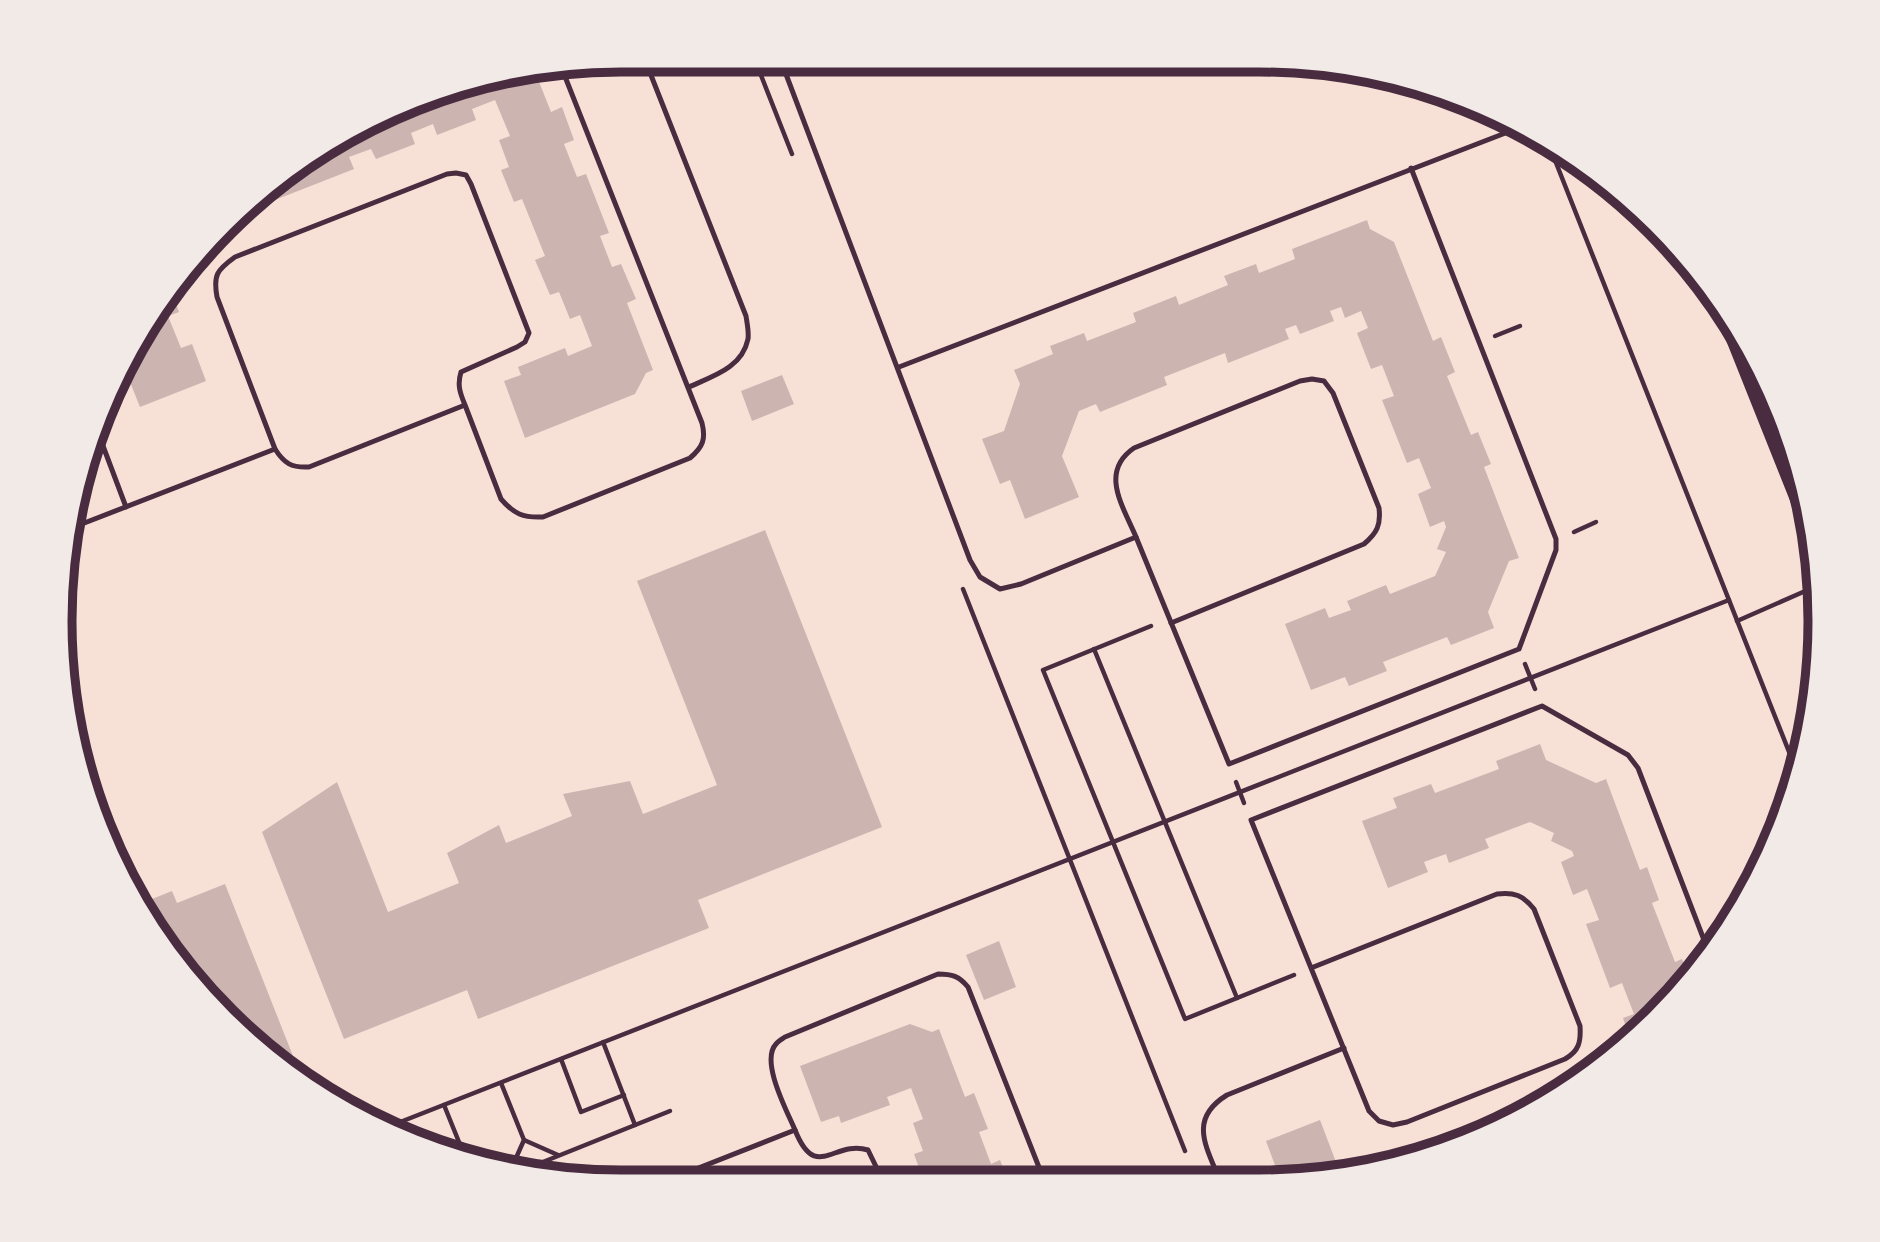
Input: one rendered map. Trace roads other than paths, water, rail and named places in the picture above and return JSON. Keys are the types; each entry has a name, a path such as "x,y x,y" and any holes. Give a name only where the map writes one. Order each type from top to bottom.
{"main road":[{"path":"1738,352 1792,486"}],"lane":[{"path":"650,72 746,316 749,338 741,356 729,369 689,387"},
{"path":"785,72 970,560 980,578 1000,589 1020,584 1136,537"},
{"path":"465,405 309,467 295,468 283,461 275,449 217,297 214,282 220,267 235,257 456,173 466,175 529,332 525,342 461,372 458,381 459,390 465,405 501,499 511,511 527,518 543,517 690,458 701,449 705,436 689,387 564,75"},
{"path":"899,368 1509,132"},
{"path":"1170,621 1364,544 1376,535 1380,522 1379,508 1333,393 1324,381 1312,379 1134,448 1122,456 1115,474 1117,490 1170,621 1229,764 1519,649 1556,550 1556,539 1411,169"},
{"path":"102,442 126,507"},
{"path":"80,525 275,449"},
{"path":"1311,968 1497,894 1511,892 1525,898 1534,909 1580,1026 1581,1039 1576,1053 1407,1122 1393,1125 1379,1121 1369,1111 1343,1048 1251,820 1542,706 1628,755 1638,768 1705,942"},
{"path":"878,1170 867,1150 857,1147 817,1157 801,1146 772,1071 770,1057 774,1045 785,1037 938,974 950,974 960,978 968,987 1040,1170"},
{"path":"1216,1170 1206,1144 1203,1124 1211,1105 1227,1094 1343,1048"},
{"path":"693,1170 795,1130"}]}
